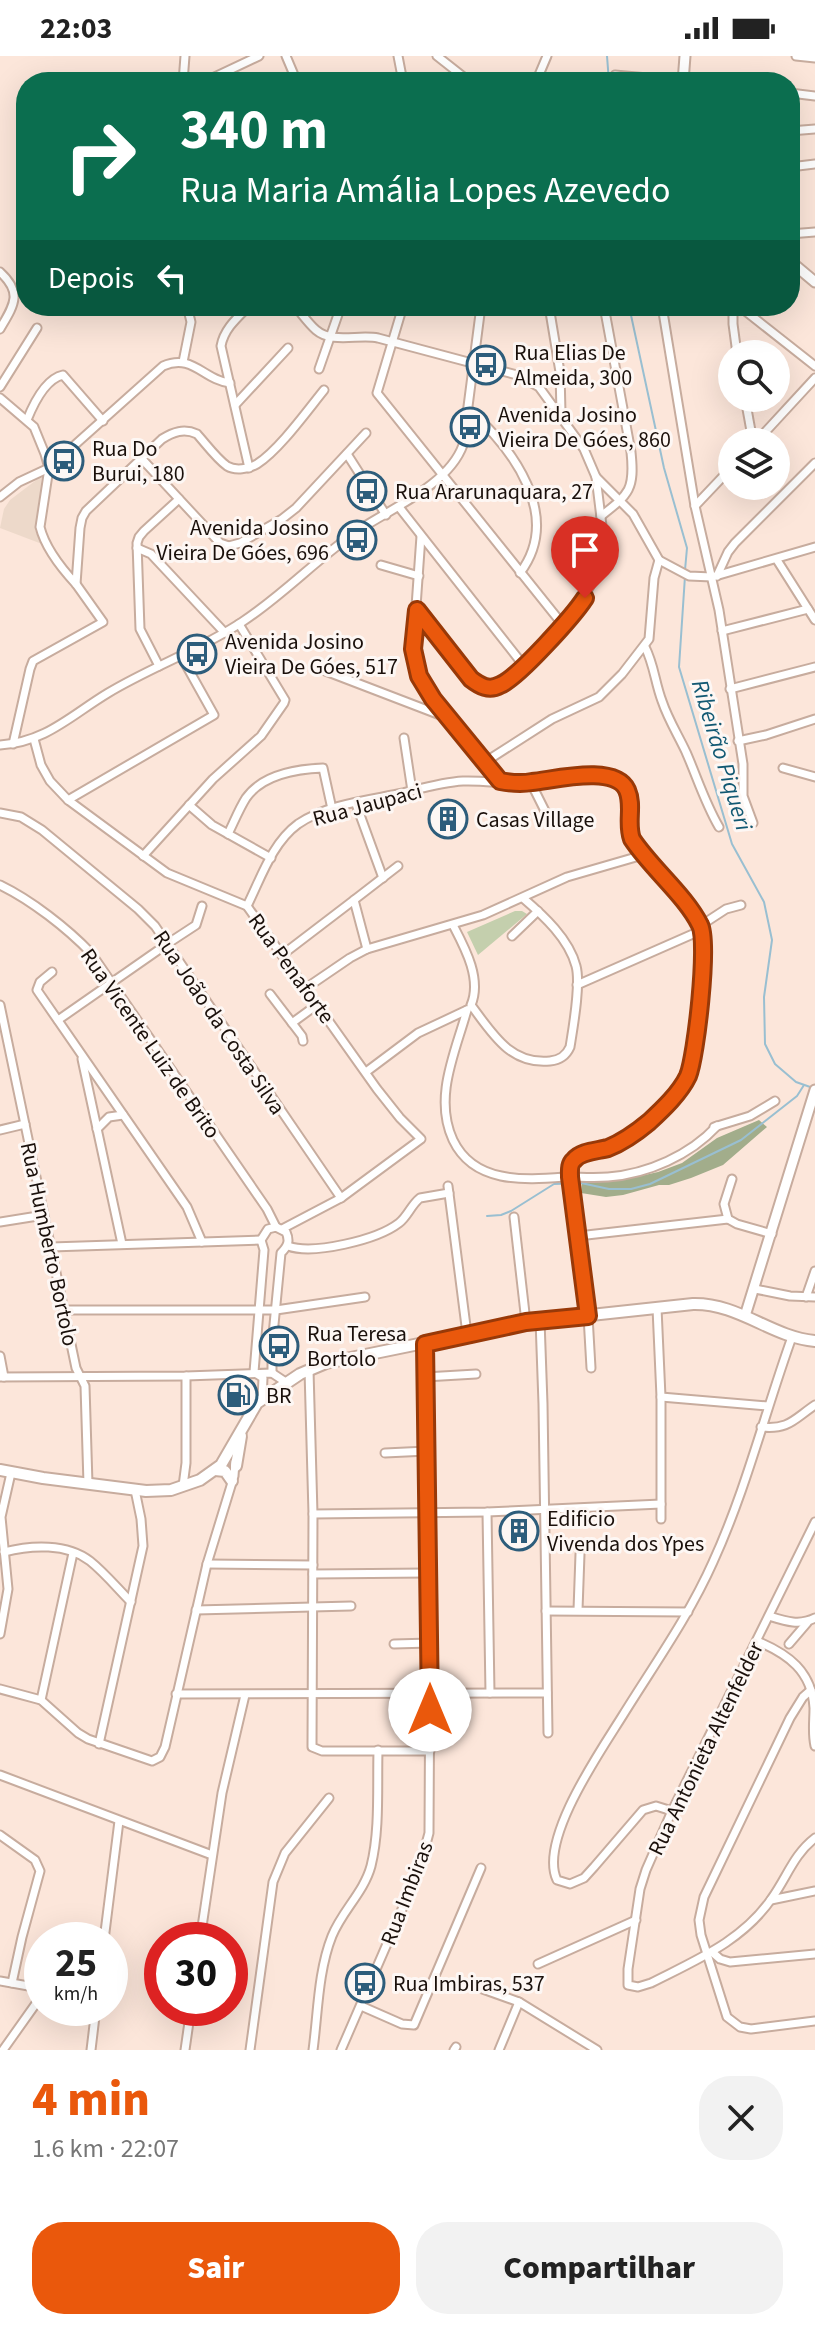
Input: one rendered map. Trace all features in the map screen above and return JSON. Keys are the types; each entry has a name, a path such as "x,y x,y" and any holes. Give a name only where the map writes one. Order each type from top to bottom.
{"main road":[{"path":"6,1472 135,1490 162,1492 183,1486 215,1470 228,1454 251,1409 309,1370 350,1357 526,1322 713,1304 792,1337 815,1341"},
{"path":"215,1470 234,1474 243,1424"}],"street":[{"path":"225,72 259,56"},
{"path":"437,56 457,72"},
{"path":"796,56 815,58"},
{"path":"0,272 13,286 15,293 0,329"},
{"path":"183,362 190,316"},
{"path":"240,316 230,326 221,346 249,468"},
{"path":"304,316 317,331 330,338 378,338 532,381 584,449 596,477 601,549 593,581 581,605 506,682 488,688 471,679 417,610"},
{"path":"319,369 338,316"},
{"path":"400,316 377,393 563,625"},
{"path":"0,745 34,739 107,694 225,633 261,610 333,549 399,507 442,474 460,453 480,316"},
{"path":"551,316 560,372 561,416"},
{"path":"601,516 622,501 631,482 632,464 606,316"},
{"path":"664,316 695,506 714,576 744,775 743,796 753,823"},
{"path":"734,316 735,340"},
{"path":"749,316 815,366"},
{"path":"0,387 37,328"},
{"path":"235,405 288,348"},
{"path":"0,497 19,482 49,468 169,363 189,363 218,381 230,383"},
{"path":"27,420 52,379 63,375 103,421"},
{"path":"767,428 815,378"},
{"path":"76,584 82,518 101,494 171,433 184,431 197,434 226,465 237,469 249,468 280,442 324,390"},
{"path":"0,398 27,420 38,434 49,468 40,527 42,534 64,570 103,622 33,661 13,744"},
{"path":"468,409 481,420 520,469 533,498 537,523 535,542 527,565 520,573"},
{"path":"141,458 220,543 234,546 296,508 366,433"},
{"path":"347,454 386,515"},
{"path":"714,576 735,543 815,463"},
{"path":"596,477 637,520 662,562 689,576 714,576 815,547"},
{"path":"695,506 718,482"},
{"path":"159,666 140,629 137,548 139,537 179,499"},
{"path":"399,507 524,666"},
{"path":"421,536 413,649 416,668 426,688 500,781"},
{"path":"137,548 151,554 225,633"},
{"path":"777,560 815,620"},
{"path":"485,762 552,719 608,690 645,647 651,633 654,578 662,562"},
{"path":"381,565 419,576"},
{"path":"722,631 808,609"},
{"path":"143,856 213,779 261,736 285,700 239,624"},
{"path":"645,647 660,698 719,827"},
{"path":"68,800 214,715 181,656"},
{"path":"315,667 450,719"},
{"path":"730,689 815,667"},
{"path":"738,741 815,719"},
{"path":"404,738 412,791"},
{"name":"Rua Penaforte","path":"34,739 41,765 50,781 68,800 176,878 247,906 392,1108 421,1139 341,1198"},
{"path":"228,834 247,797 260,784 291,773 323,768 332,809"},
{"path":"783,768 815,777"},
{"name":"Rua Jaupaci","path":"247,906 284,837 296,825 332,809 459,781 531,783 599,775 622,783 629,797 630,835 701,928"},
{"path":"531,783 551,823"},
{"path":"356,804 383,878"},
{"path":"189,805 212,825 271,858"},
{"name":"Rua João da Costa Silva","path":"0,813 21,817 42,830 147,918 341,1198"},
{"path":"306,988 367,949 483,915 567,877 643,855"},
{"path":"282,955 398,866"},
{"name":"Rua Vicente Luiz de Brito","path":"0,885 37,908 81,942 279,1228"},
{"path":"469,1007 512,1053 533,1060 555,1060 564,1057 570,1047 576,967 557,932 523,898"},
{"path":"354,900 367,949"},
{"path":"577,985 701,928 726,909 741,905"},
{"path":"167,944 196,925 202,906"},
{"path":"512,936 538,911"},
{"path":"453,925 472,969 475,988 445,1090 446,1117 453,1141 463,1156 481,1170 494,1176 571,1183 635,1172 685,1152 717,1126 750,1116 775,1101"},
{"path":"591,1368 588,1316 570,1169 574,1159 609,1147 631,1135 668,1103 687,1079 693,1056 703,966 701,928"},
{"path":"58,1020 157,951"},
{"path":"52,972 40,982 37,990 187,1207 202,1242"},
{"path":"270,994 303,1041"},
{"path":"292,1023 318,1004"},
{"name":"Rua Humberto Bortolo","path":"0,1005 76,1368 85,1386 88,1484"},
{"path":"366,1072 418,1033 469,1007"},
{"path":"82,1055 122,1244"},
{"path":"745,1316 814,1097"},
{"path":"97,1129 109,1117 123,1115"},
{"path":"0,1130 25,1124"},
{"path":"728,1219 724,1204 732,1179"},
{"path":"288,1246 306,1249 367,1238 401,1222 420,1198 449,1189 467,1334"},
{"path":"254,1372 264,1250 261,1240 268,1229 279,1228 341,1198"},
{"path":"0,1222 44,1215"},
{"path":"514,1217 526,1322"},
{"path":"578,1236 728,1219 772,1234"},
{"path":"264,1250 281,1253 288,1246 288,1236 279,1228"},
{"path":"51,1247 261,1240"},
{"path":"272,1373 281,1253"},
{"path":"755,1289 811,1297 815,1271"},
{"path":"64,1310 276,1310 365,1297"},
{"path":"657,1308 661,1519"},
{"path":"540,1320 548,1733"},
{"path":"672,1811 656,1806 643,1810 584,1878 570,1884 557,1880 553,1867 555,1850 569,1807 593,1762 688,1612 721,1545 792,1337"},
{"name":"Rua Imbiras","path":"341,2050 425,1851 429,1833 430,1643 425,1344"},
{"path":"0,1356 2,1377 186,1376 254,1372 272,1373 287,1383"},
{"path":"309,1370 313,1514 312,1747 317,1751 430,1751"},
{"path":"254,1372 263,1378 262,1399"},
{"path":"425,1377 476,1374"},
{"path":"183,1486 186,1376"},
{"path":"661,1397 768,1406"},
{"path":"761,1427 787,1426 815,1405"},
{"path":"385,1453 427,1451"},
{"path":"0,1689 41,1700 78,1733 99,1744 152,1761 163,1753 207,1564 234,1474 228,1454"},
{"path":"0,1634 8,1589 1,1517 6,1472"},
{"path":"99,1744 143,1546 135,1490"},
{"path":"313,1514 487,1512 661,1504"},
{"path":"487,1512 490,1693"},
{"name":"Rua Antonieta Altenfelder","path":"710,1953 645,1985 628,1985 640,1889 646,1870 815,1522"},
{"path":"4,1552 36,1546 73,1553 90,1561 131,1602"},
{"path":"41,1700 73,1553"},
{"path":"578,1610 580,1554"},
{"path":"207,1564 428,1573"},
{"path":"196,1610 351,1606"},
{"path":"546,1611 688,1612"},
{"path":"769,1616 807,1623"},
{"path":"777,1650 815,1618"},
{"path":"785,1621 791,1640 792,1660"},
{"path":"757,1641 777,1650 799,1666 811,1690 815,1746"},
{"path":"394,1644 430,1643"},
{"path":"811,1690 790,1718 704,1897 699,1920 724,2008 733,2023 751,2029 815,2021"},
{"path":"176,1694 547,1693"},
{"path":"203,1922 227,1766 245,1695"},
{"path":"313,2050 325,1957 339,1923 371,1865 376,1825 378,1750"},
{"path":"0,1775 212,1855"},
{"path":"250,2050 273,1882 285,1853 329,1798"},
{"path":"106,1922 119,1821"},
{"path":"0,1835 35,1860 40,1871 12,1983"},
{"path":"710,1953 741,1931 771,1900 800,1851 815,1838"},
{"path":"361,2006 402,2024 414,2025 481,1868"},
{"path":"771,1900 815,1891"},
{"path":"538,1964 636,1920"},
{"path":"710,1953 730,1962 815,1954"},
{"path":"0,1981 24,1985"},
{"path":"477,1987 519,2002 597,2050"},
{"path":"499,2050 519,2002"},
{"path":"3,2050 24,2020"},
{"path":"91,2050 94,2026"},
{"path":"185,2050 188,2026"}],"shaded area":[{"path":"42,478 35,530 42,544 0,528 4,509 10,500"}],"green space":[{"path":"515,911 527,914 478,955 467,932"},
{"path":"759,1120 767,1127 723,1165 669,1185 623,1195 606,1197 581,1193 582,1181 618,1181 658,1172 682,1163 717,1138"}],"waterway":[{"name":"Ribeirão Piqueri","path":"607,56 608,72"},
{"name":"Ribeirão Piqueri","path":"631,316 664,468 687,548 685,570"},
{"name":"Ribeirão Piqueri","path":"685,576 679,667 732,844 764,902 772,940 764,997 765,1044 775,1064 796,1082 813,1088"},
{"path":"487,1216 511,1211 554,1184 581,1183 609,1189 631,1189 650,1184 741,1140 797,1096 804,1085"}],"place":[{"name":"Rua Elias De Almeida, 300","path":"486,365"},
{"name":"Avenida Josino Vieira De Góes, 860","path":"470,427"},
{"name":"Rua Do Burui, 180","path":"64,461"},
{"name":"Rua Ararunaquara, 27","path":"367,491"},
{"name":"Avenida Josino Vieira De Góes, 696","path":"357,540"},
{"name":"Avenida Josino Vieira De Góes, 517","path":"197,654"},
{"name":"Casas Village","path":"448,819"},
{"name":"Rua Teresa Bortolo","path":"279,1346"},
{"name":"BR","path":"238,1395"},
{"name":"Edificio Vivenda dos Ypes","path":"519,1531"},
{"name":"Rua Imbiras, 537","path":"365,1983"}],"route":[{"path":"430,1710 425,1344 526,1322 588,1316 570,1177 571,1164 584,1154 621,1142 648,1122 687,1079 693,1056 704,944 702,930 632,839 626,788 617,779 599,775 531,783 500,781 433,699 416,668 413,649 417,610 471,679 489,688 500,686 524,666 573,615 585,598"}]}
